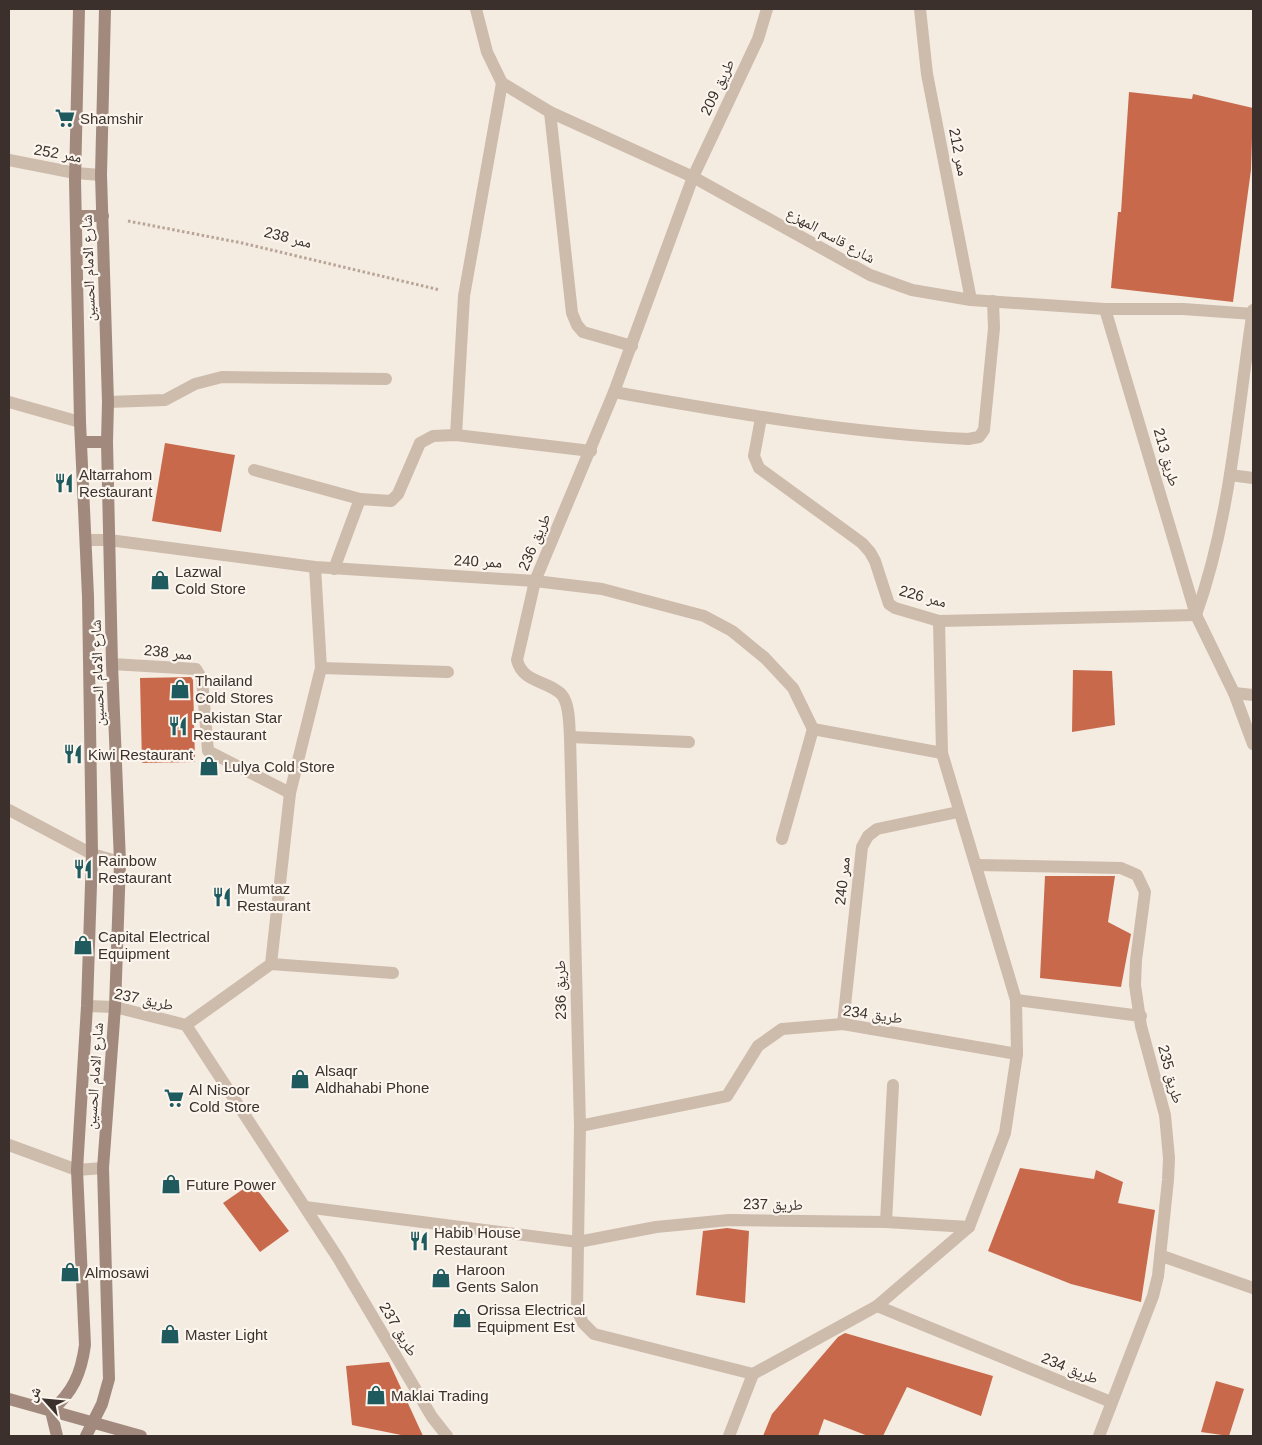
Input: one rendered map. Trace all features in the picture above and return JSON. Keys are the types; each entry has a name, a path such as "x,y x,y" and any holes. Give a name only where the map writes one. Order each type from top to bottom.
{"street":[{"name":"شارع الامام الحسين","path":"51,1411 66,1398 77,1382 83,1364 85,1345 77,1170 87,1006 92,854 86,540 80,422 76,216 80,9"},
{"name":"شارع الامام الحسين","path":"86,1436 94,1423 109,1379 103,1168 115,1007 120,862 112,664 107,442 108,402 101,175 105,9"},
{"path":"456,436 464,296 502,84 487,52 476,9"},
{"name":"طريق 209","path":"693,177 758,39 767,9"},
{"name":"ممر 212","path":"920,9 927,74 971,300"},
{"name":"شارع قاسم المهزع","path":"502,84 550,112 693,177 870,275 912,290 971,300 1105,308 1183,309 1253,314"},
{"path":"550,112 572,313 577,325 583,332 632,346"},
{"name":"ممر 252","path":"9,160 76,173 101,175"},
{"name":"طريق 236","path":"578,1242 580,1126 570,737 567,707 562,695 522,673 518,660 535,581 591,451 632,346 693,177"},
{"path":"76,216 103,216"},
{"path":"614,392 761,418 892,435 968,439 979,437 984,430 985,421 994,328 993,301"},
{"name":"طريق 213","path":"1105,308 1196,615 1234,693 1253,744"},
{"path":"1196,615 1210,574 1226,507 1253,310"},
{"path":"108,402 165,400 194,384 222,376 386,379"},
{"path":"9,402 80,422"},
{"name":"ممر 226","path":"761,418 754,456 759,468 862,543 870,552 889,604 895,608 939,620 1196,615"},
{"path":"254,470 360,499 391,501 398,494 420,444 433,436 456,436 591,451"},
{"path":"81,442 107,442"},
{"path":"1230,475 1253,478"},
{"path":"334,569 360,499"},
{"name":"ممر 240","path":"86,540 109,540 334,569 535,581 602,589 704,616 732,631 765,658 793,688 813,729"},
{"path":"271,964 290,793 321,668 315,567"},
{"path":"729,1436 753,1374 877,1306 969,1227 1005,1133 1017,1054 1016,1000 976,865 958,812 942,753 939,620"},
{"name":"ممر 238","path":"112,664 196,669 202,679 208,751 290,793"},
{"path":"321,668 448,672"},
{"path":"1234,693 1253,695"},
{"path":"782,839 813,729 942,753"},
{"path":"570,737 690,742"},
{"path":"9,810 92,854 120,862"},
{"name":"ممر 240","path":"843,1024 862,847 868,836 877,829 958,812"},
{"name":"طريق 235","path":"976,865 1113,867 1130,870 1137,875 1145,892 1136,960 1135,985 1141,1026 1165,1115 1168,1137 1168,1180 1162,1256 1153,1296 1099,1436"},
{"path":"186,1025 271,964 393,974"},
{"path":"1016,1000 1141,1016"},
{"name":"طريق 237","path":"87,1006 115,1007 186,1025 305,1207 432,1417 447,1436"},
{"name":"طريق 234","path":"580,1126 727,1096 758,1046 782,1029 843,1024 1017,1054"},
{"path":"886,1222 893,1085"},
{"path":"9,1145 77,1170 103,1168"},
{"name":"طريق 237","path":"305,1207 578,1242 656,1227 729,1220 886,1222 969,1227"},
{"path":"578,1242 577,1310 584,1324 594,1334 753,1374"},
{"path":"1162,1256 1253,1288"},
{"name":"طريق 234","path":"877,1306 1111,1402"},
{"path":"9,1399 141,1436"},
{"path":"51,1411 57,1436"},
{"name":"طريق 237","path":"432,1417 437,1436"}],"path":[{"name":"ممر 238","path":"103,216 242,243 464,296"}],"building":[{"path":"1129,92 1192,99 1193,94 1253,108 1251,170 1233,302 1111,288 1118,212 1121,212"},
{"path":"165,443 235,455 221,532 152,521"},
{"path":"1073,670 1112,671 1115,725 1072,732"},
{"path":"191,677 193,680 195,762 142,763 140,678"},
{"path":"1045,876 1115,876 1108,922 1131,934 1121,987 1040,978"},
{"path":"1020,1168 1094,1179 1096,1170 1123,1182 1118,1203 1155,1210 1141,1302 1071,1284 988,1251"},
{"path":"252,1183 289,1231 260,1252 223,1203"},
{"path":"727,1228 749,1231 745,1303 696,1295 703,1231"},
{"path":"845,1333 993,1376 981,1416 907,1387 883,1436 868,1436 824,1419 818,1436 763,1436 772,1414 838,1337"},
{"name":"Maklai Trading","path":"389,1362 423,1436 406,1436 352,1425 346,1366"},
{"path":"1216,1381 1244,1389 1229,1436 1201,1432"}],"place":[{"name":"Shamshir","path":"65,118"},
{"name":"Altarrahom Restaurant","path":"64,483"},
{"name":"Lazwal Cold Store","path":"160,580"},
{"name":"Thailand Cold Stores","path":"180,689"},
{"name":"Pakistan Star Restaurant","path":"178,726"},
{"name":"Kiwi Restaurant","path":"73,754"},
{"name":"Lulya Cold Store","path":"209,766"},
{"name":"Rainbow Restaurant","path":"83,869"},
{"name":"Mumtaz Restaurant","path":"222,897"},
{"name":"Capital Electrical Equipment","path":"83,945"},
{"name":"Alsaqr Aldhahabi Phone","path":"300,1079"},
{"name":"Al Nisoor Cold Store","path":"174,1098"},
{"name":"Future Power","path":"171,1184"},
{"name":"Habib House Restaurant","path":"419,1241"},
{"name":"Almosawi","path":"70,1272"},
{"name":"Haroon Gents Salon","path":"441,1278"},
{"name":"Orissa Electrical Equipment Est","path":"462,1318"},
{"name":"Master Light","path":"170,1334"},
{"name":"Maklai Trading","path":"376,1395"}]}
